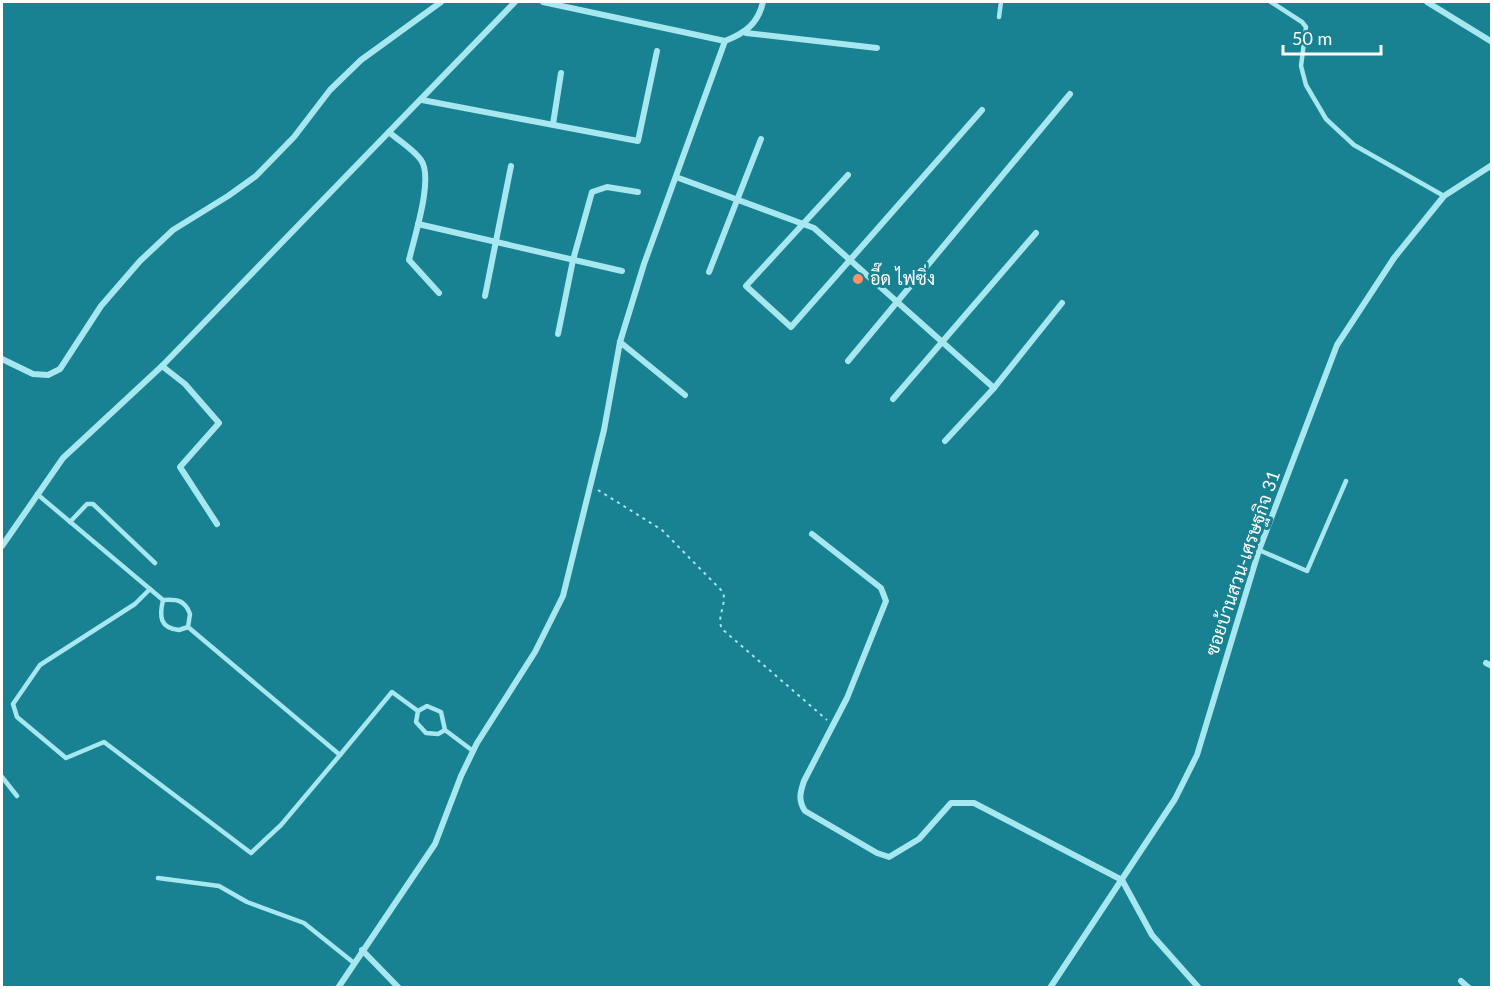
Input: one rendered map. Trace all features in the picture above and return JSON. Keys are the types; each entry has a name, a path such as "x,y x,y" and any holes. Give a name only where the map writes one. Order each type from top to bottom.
{"street":[{"path":"2,359 33,374 48,375 60,369 101,306 140,261 173,230 256,176 294,137 330,90 361,60 441,2"},
{"path":"2,546 63,458 162,366 515,2"},
{"path":"543,2 725,41 746,33 877,48"},
{"path":"746,33 764,2"},
{"path":"1427,2 1491,42"},
{"path":"338,987 435,844 473,751 535,652 563,596 591,486 620,342 644,264 725,41"},
{"path":"422,100 638,141 657,51"},
{"path":"553,124 561,73"},
{"path":"848,361 898,304 1070,94"},
{"path":"848,175 746,286 791,327 982,110"},
{"path":"389,132 422,161 425,173 424,191 409,260 439,293"},
{"path":"709,272 761,139"},
{"name":"ซอยบ้านสวน-เศรษฐกิจ 31","path":"1050,987 1175,799 1197,755 1259,550 1337,345 1394,258 1444,196 1491,165"},
{"path":"485,296 512,166"},
{"path":"676,177 814,228 994,388"},
{"path":"558,334 573,260 592,192 607,187 638,192"},
{"path":"417,225 622,271"},
{"path":"893,399 1036,233"},
{"path":"945,441 994,388 1062,303"},
{"path":"620,342 685,395"},
{"path":"162,366 185,384 219,423 180,467 218,524"},
{"path":"812,534 881,588 886,601 833,725 804,781 800,792 800,803 805,811 877,853 889,857 903,851 919,839 951,803 974,803 1122,880 1152,935 1199,987"},
{"path":"362,950 399,987"},
{"path":"1461,981 1469,987"}],"lane":[{"path":"999,17 1001,2"},
{"path":"1271,2 1306,27 1301,66 1306,85 1326,119 1354,145 1444,196"},
{"path":"1259,550 1306,571 1346,481"},
{"path":"37,494 163,600 175,599 188,607 190,614 188,627"},
{"path":"70,522 87,504 93,504 154,563"},
{"path":"150,589 135,604 40,665 13,704 17,717 66,758 104,741 251,853 277,830 389,693 394,693 418,711"},
{"path":"163,600 160,611 161,622 164,626 179,630 188,627"},
{"path":"188,627 340,755"},
{"path":"418,711 427,706 441,712 445,730 473,751"},
{"path":"418,711 416,722 426,733 438,734 445,730"},
{"path":"2,777 17,796"},
{"path":"158,878 219,886 247,902 304,923 354,963"}],"path":[{"path":"591,486 662,530 723,592 725,599 720,620 722,629 833,725"}],"place":[{"name":"อี๊ด ไฟซิ่ง","path":"858,279"}]}
